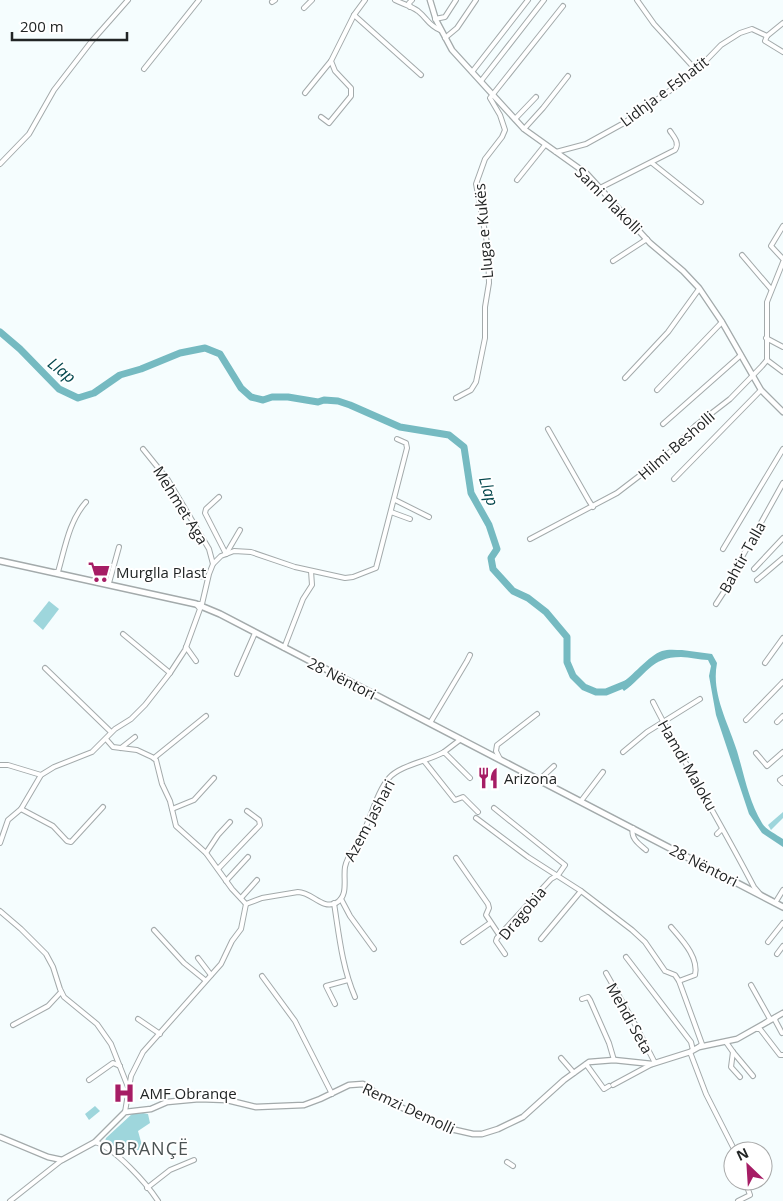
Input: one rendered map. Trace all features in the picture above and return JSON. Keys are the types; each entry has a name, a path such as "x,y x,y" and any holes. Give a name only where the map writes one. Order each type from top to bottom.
{"main road":[{"name":"28 Nëntori","path":"0,561 196,604 220,614 783,907"}],"street":[{"path":"0,164 29,134 54,90 91,42 128,0"},
{"path":"144,69 199,0"},
{"path":"304,8 312,0"},
{"path":"305,93 331,62 354,15 365,0"},
{"path":"395,0 420,12 430,26 440,30"},
{"path":"410,7 409,3 412,0"},
{"name":"Sami Plakolli","path":"430,0 440,30 452,50 524,129 587,174 647,239 699,289 722,322 761,390 783,412"},
{"path":"436,19 446,17 456,0"},
{"path":"445,38 457,28 476,0"},
{"path":"472,72 528,0"},
{"path":"481,81 544,0"},
{"path":"637,0 654,24 696,70"},
{"path":"493,95 563,6"},
{"path":"354,15 421,75"},
{"path":"783,23 767,36 765,41 783,52"},
{"path":"777,28 783,32"},
{"name":"Lidhja e Fshatit","path":"556,152 586,144 624,123 696,70 721,46 740,33 752,29 767,36"},
{"path":"321,117 328,123 351,96 352,91 352,88 334,71 331,62"},
{"path":"524,129 568,76"},
{"name":"Lluga e Kukës","path":"456,398 472,390 476,382 485,338 485,308 489,283 488,248 476,184 485,159 502,137 505,130 500,115 490,98 493,95"},
{"path":"515,119 536,97"},
{"path":"600,188 652,163 677,147 677,142 670,130"},
{"path":"517,180 545,145"},
{"path":"652,163 701,202"},
{"path":"783,226 770,246 783,261 767,302 766,338 767,360 783,372"},
{"name":"Sami Plakolli","path":"613,261 647,239"},
{"path":"742,255 772,289"},
{"path":"626,378 668,332 699,289"},
{"path":"657,390 722,322"},
{"path":"766,338 783,346"},
{"path":"663,424 741,355"},
{"name":"Hilmi Besholli","path":"530,539 594,507 617,493 668,454 695,426 730,399 767,360"},
{"path":"674,479 761,390"},
{"path":"548,429 594,507"},
{"path":"226,554 239,551 251,552 294,567 348,578 374,570 379,562 407,448 406,443 398,439"},
{"name":"Mehmet Aga","path":"143,449 168,480 209,549 213,564"},
{"path":"723,549 783,449"},
{"name":"Bahtir Talla","path":"716,604 729,584 783,483"},
{"path":"219,497 206,509 205,513 226,554"},
{"path":"395,500 429,517"},
{"path":"52,572 58,572 77,511 86,502"},
{"path":"391,512 410,520"},
{"path":"196,604 202,604 213,564 226,554 240,530"},
{"path":"754,569 783,538"},
{"path":"103,584 109,583 119,547"},
{"path":"757,580 783,558"},
{"path":"284,648 303,599 312,585 311,571"},
{"path":"180,574 208,577"},
{"path":"0,843 8,820 21,808 41,775 54,766 92,752 111,732 138,713 170,673 186,647 200,609 196,604"},
{"path":"237,674 255,633"},
{"path":"124,634 170,673"},
{"path":"765,663 783,638"},
{"path":"186,647 196,661"},
{"path":"430,722 470,655"},
{"path":"45,668 111,732"},
{"path":"746,720 783,682"},
{"path":"624,752 663,722 700,699"},
{"name":"Hamdi Maloku","path":"652,702 754,887 761,895"},
{"path":"500,759 496,750 497,745 537,714"},
{"path":"154,758 206,716"},
{"path":"777,722 783,716"},
{"path":"121,748 135,737"},
{"path":"106,739 113,747 137,750 154,758 158,763 162,784 170,801 176,826 208,854 226,881 246,904"},
{"name":"Azem Jashari","path":"341,900 344,890 346,863 362,834 384,784 395,773 444,752 461,739"},
{"path":"444,752 470,778"},
{"path":"756,754 767,766 783,752"},
{"path":"424,761 455,800 463,797 478,812"},
{"path":"0,765 8,765 41,775"},
{"path":"539,780 554,766"},
{"path":"581,801 603,772"},
{"path":"172,809 194,800 214,778"},
{"path":"783,778 780,780 783,783"},
{"path":"21,808 53,826 67,841 71,842 103,807"},
{"path":"494,808 565,865 558,876"},
{"path":"218,869 260,825 258,820 247,811"},
{"path":"476,818 528,858 581,891 637,933 665,971 675,975 679,981 702,1044 699,1047"},
{"path":"208,854 218,836 230,822"},
{"name":"28 Nëntori","path":"633,828 634,838 646,850"},
{"name":"Hamdi Maloku","path":"717,834 722,829"},
{"path":"226,881 248,857"},
{"path":"456,858 488,904 489,908 486,915 490,923 498,934 501,933"},
{"name":"Dragobia","path":"505,954 496,941 501,933 551,879 558,876"},
{"path":"241,898 257,880"},
{"path":"775,903 783,890"},
{"path":"541,939 581,891"},
{"path":"246,904 262,898 298,892 304,892 326,904 334,904 341,900 374,950"},
{"path":"10,1201 62,1160 96,1142 125,1112 131,1076 137,1062 146,1048 160,1034 204,980 221,964 232,941 240,931 246,904"},
{"path":"334,904 348,980 355,996"},
{"path":"0,911 21,928 46,954 53,967 61,992 66,999 97,1024 111,1044 129,1090"},
{"path":"463,942 490,923"},
{"path":"768,942 783,923"},
{"path":"671,927 687,945 696,968 695,975 679,981"},
{"path":"154,930 184,963 204,980"},
{"path":"777,954 783,946"},
{"path":"626,956 691,1042 692,1051 706,1094 730,1141"},
{"path":"198,958 210,974"},
{"name":"Mehdi Seta","path":"606,973 636,1026 653,1063"},
{"path":"262,976 297,1026 332,1094"},
{"path":"334,1004 326,986 348,980"},
{"path":"751,985 770,1019 764,1025"},
{"path":"13,1025 48,1006 61,992"},
{"path":"582,1000 588,997 590,1000 609,1043 614,1060"},
{"name":"Remzi Demolli","path":"125,1112 150,1109 167,1102 200,1099 227,1100 256,1107 285,1107 310,1103 349,1085 363,1084 391,1103 447,1128 460,1132 482,1134 515,1122 523,1117 564,1080 593,1061 614,1060 653,1063 699,1047 738,1039 783,1013"},
{"path":"776,1017 775,1020 782,1033"},
{"path":"138,1019 160,1034"},
{"path":"757,1029 760,1028 780,1055 783,1055"},
{"path":"726,1042 753,1076"},
{"path":"733,1052 731,1066 740,1077"},
{"path":"562,1058 574,1073"},
{"path":"89,1080 112,1063 120,1066"},
{"path":"586,1064 604,1090 653,1063"},
{"path":"0,1137 48,1157 62,1160"},
{"path":"96,1142 112,1151 158,1201"},
{"path":"147,1188 170,1170 194,1160"},
{"path":"507,1162 513,1166"},
{"path":"749,1191 753,1201"},
{"path":"738,1201 750,1195"}],"shaded area":[{"path":"49,601 59,609 43,630 33,621"},
{"path":"667,650 712,654 717,663 716,686 718,697 737,751 750,797 757,815 764,825 783,839 783,847 762,833 749,814 716,715 709,676 711,666 708,660 681,657 662,660 649,668 624,691 619,685 657,653"},
{"path":"783,812 783,818 771,830 768,825"},
{"path":"95,1106 100,1111 89,1120 85,1114"},
{"path":"132,1114 148,1114 150,1123 138,1131 143,1149 123,1150 105,1141"}],"waterway":[{"name":"Llap","path":"0,332 20,349 59,389 78,398 94,393 120,375 141,369 180,353 205,348 220,354 241,388 251,397 263,400 272,397 288,397 318,402 324,400 338,401 400,427 449,435 464,447 471,493 489,525 497,549 491,558 493,569 513,591 528,598 546,612 567,637 567,662 573,676 584,687 596,692 606,692 628,683"}],"place":[{"name":"Murglla Plast","path":"99,572"},
{"name":"Arizona","path":"488,778"},
{"name":"AMF Obranqe","path":"124,1093"}],"district":[{"name":"OBRANÇË","path":"144,1148"}]}
